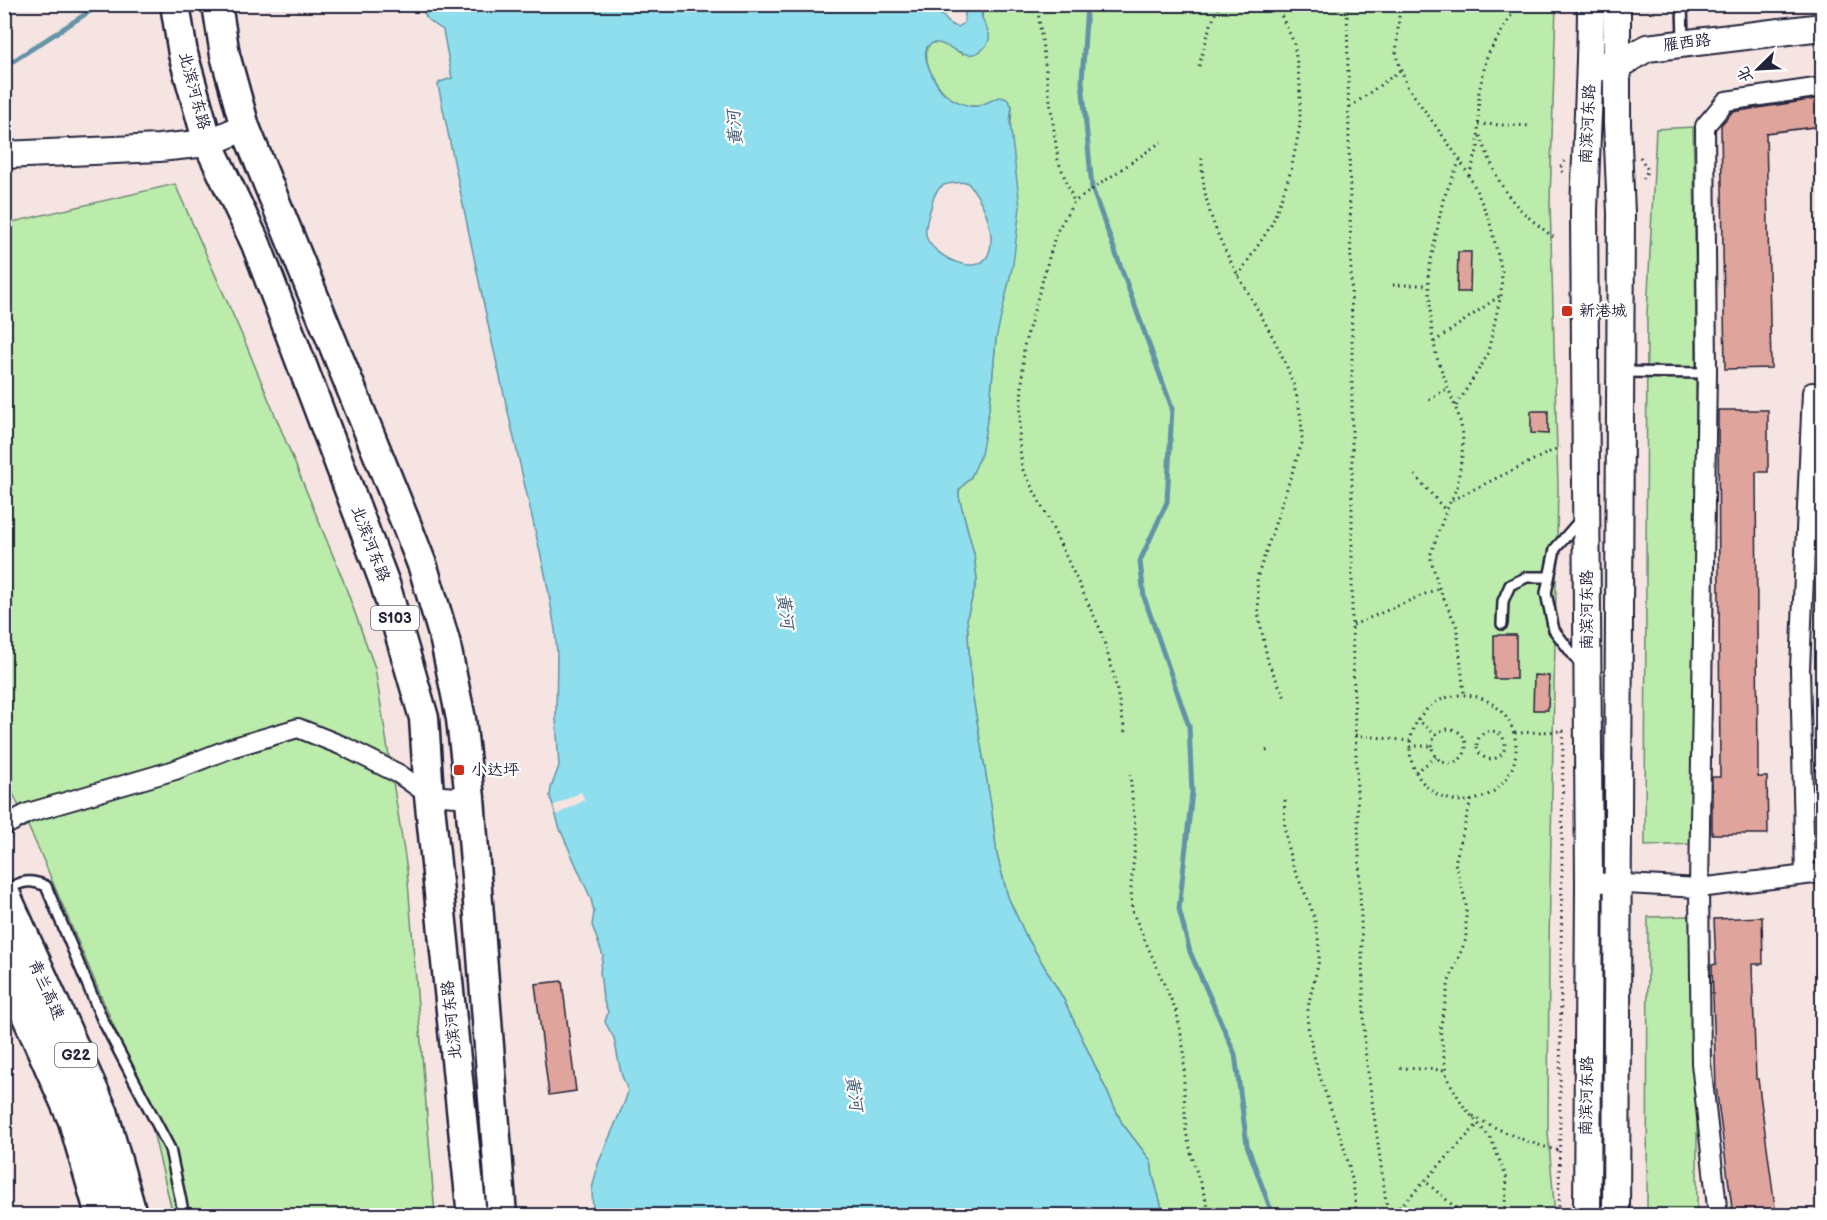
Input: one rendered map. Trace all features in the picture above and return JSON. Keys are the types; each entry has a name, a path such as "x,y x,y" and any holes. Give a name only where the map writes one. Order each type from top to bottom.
{"highway":[{"name":"青兰高速","path":"5,896 101,1113 130,1215"},
{"name":"青兰高速","path":"4,959 75,1119 103,1215"}],"main road":[{"name":"北滨河东路","path":"175,4 183,54 208,142 256,244 385,584 424,718 429,795 472,1215"},
{"name":"北滨河东路","path":"217,4 225,55 244,127 423,567 445,641 454,680 470,798 501,1215"},
{"name":"南滨河东路","path":"1587,1215 1589,882 1584,212 1586,126 1592,68 1591,4"},
{"name":"南滨河东路","path":"1616,1215 1621,213 1617,4"},
{"name":"雁西路","path":"1592,68 1617,66 1647,48 1822,27"},
{"path":"4,155 68,154 159,148 208,142 244,127"}],"street":[{"path":"1718,1215 1701,1064 1699,888 1707,373 1705,126 1726,101 1822,87"},
{"path":"1589,882 1699,888 1814,874 1800,669 1817,392"},
{"path":"4,826 28,813 164,773 231,748 298,728 343,746 399,774 429,795 470,798"}],"lane":[{"path":"1682,4 1683,43"},
{"path":"1620,372 1707,373"},
{"path":"1586,513 1555,549 1546,593 1554,630 1588,673"},
{"path":"1502,624 1503,601 1510,585 1527,576 1550,577"},
{"path":"5,896 21,882 38,882 46,886 102,1019 170,1149 184,1215"}],"path":[{"path":"1037,4 1058,160 1074,202"},
{"path":"1199,66 1219,4"},
{"path":"1238,276 1272,224 1292,171 1300,126 1300,84 1294,43 1276,4"},
{"path":"1347,4 1352,340 1352,626 1365,1050 1390,1215"},
{"path":"1400,4 1396,55 1407,86 1469,176 1489,219 1502,272 1501,295 1487,356 1455,408"},
{"path":"1464,4 1518,6 1487,56 1479,92 1478,148 1469,176"},
{"path":"1350,107 1401,70"},
{"path":"1478,124 1532,126"},
{"path":"1478,133 1510,199 1553,237"},
{"path":"1125,732 1114,676 1101,632 1023,468 1019,440 1024,346 1056,233 1074,202 1161,142"},
{"path":"1202,158 1202,177 1211,214 1230,263 1285,360 1298,397 1303,422 1302,443 1257,578 1259,617 1268,662 1286,700"},
{"path":"1460,160 1443,200 1428,285 1437,358 1463,434 1462,456 1457,487 1430,556 1439,588 1456,627 1464,694"},
{"path":"1393,285 1428,285"},
{"path":"1434,342 1501,295"},
{"path":"1429,400 1448,388"},
{"path":"1450,501 1560,447"},
{"path":"1415,475 1446,511"},
{"path":"1352,626 1439,588"},
{"path":"1464,694 1481,697 1496,706 1507,718 1515,733 1517,750 1513,767 1505,782 1492,793 1471,801 1460,802 1442,797 1426,787 1415,773 1410,755 1410,741 1418,720 1430,706 1446,697 1464,694"},
{"path":"1418,720 1436,735"},
{"path":"1446,729 1457,730 1465,738 1465,754 1457,761 1446,763 1436,757 1432,746 1436,735 1446,729"},
{"path":"1488,731 1498,733 1505,744 1503,753 1491,759 1482,756 1477,746 1481,736 1488,731"},
{"path":"1515,733 1563,731 1559,1215"},
{"path":"1355,735 1410,741"},
{"path":"1410,746 1432,746"},
{"path":"1466,746 1477,746"},
{"path":"1415,773 1436,757"},
{"path":"1130,774 1136,837 1131,885 1132,911 1177,1013 1184,1052 1186,1132 1211,1215"},
{"path":"1285,800 1283,826 1294,869 1309,901 1320,957 1307,1022 1312,1050 1347,1154 1356,1200 1356,1215"},
{"path":"1471,801 1455,863 1466,903 1466,939 1449,981 1440,1030 1447,1078 1470,1114 1491,1139 1506,1179 1504,1215"},
{"path":"1400,1068 1446,1070"},
{"path":"1470,1114 1501,1131 1531,1143 1560,1150"},
{"path":"1390,1215 1478,1124"},
{"path":"1425,1181 1465,1215"}],"green space":[{"path":"983,5 1556,5 1550,202 1558,487 1549,943 1548,1132 1555,1215 1164,1215 1151,1161 1122,1123 1063,998 1025,934 1008,897 997,855 971,686 967,617 977,580 974,554 959,497 959,490 971,477 990,404 1012,106 996,98 978,106 961,104 947,95 936,82 926,54 929,45 938,42 963,54 982,18"},
{"path":"1693,127 1696,396 1693,844 1645,846 1647,314 1656,129"},
{"path":"175,184 245,342 343,580 375,668 407,870 435,1215 173,1215 146,1102 40,852 5,776 4,224"},
{"path":"1689,916 1697,1085 1697,1215 1647,1216 1648,917"}],"water":[{"name":"黄河","path":"925,4 941,14 951,25 958,27 964,23 966,5 983,5 982,18 989,36 984,48 977,53 969,54 935,43 926,49 927,63 934,78 945,94 951,98 974,106 1001,97 1007,99 1012,106 1010,122 1020,207 1013,264 996,339 990,404 981,455 971,477 959,490 974,554 977,580 967,617 971,686 997,855 1008,897 1025,934 1063,998 1122,1123 1151,1161 1164,1215 593,1215 592,1189 598,1164 628,1091 621,1073 614,1038 605,1022 608,1012 603,999 600,971 603,956 592,925 594,912 591,899 560,829 550,796 559,766 555,629 546,578 489,329 438,85 452,78 443,30 428,20 420,5","holes":["967,182 986,214 991,236 989,252 983,262 973,265 961,264 938,252 926,235 926,223 934,196 940,187"]}],"pier":[{"path":"581,792 585,800 556,815 553,806"}],"building":[{"path":"1822,98 1822,126 1766,133 1771,368 1725,369 1721,125 1732,112"},
{"path":"1458,252 1471,252 1470,292 1457,292"},
{"path":"1718,410 1768,410 1768,472 1756,472 1758,777 1767,777 1768,834 1712,834 1712,777 1720,777"},
{"path":"1531,411 1548,411 1548,434 1531,433"},
{"path":"1494,635 1516,635 1516,679 1494,679"},
{"path":"1534,675 1549,676 1548,710 1533,710"},
{"path":"1762,917 1763,964 1752,964 1756,1079 1758,1079 1776,1215 1733,1215 1716,1087 1712,965 1716,964 1714,919"},
{"path":"562,981 576,1091 549,1095 535,984"}],"waterway":[{"path":"4,67 101,4"},
{"path":"1087,4 1082,81 1092,188 1172,408 1167,502 1140,561 1144,597 1189,726 1192,792 1179,909 1190,952 1235,1054 1247,1145 1273,1216"}],"place":[{"name":"新港城","path":"1567,311"},
{"name":"小达坪","path":"459,770"}]}
